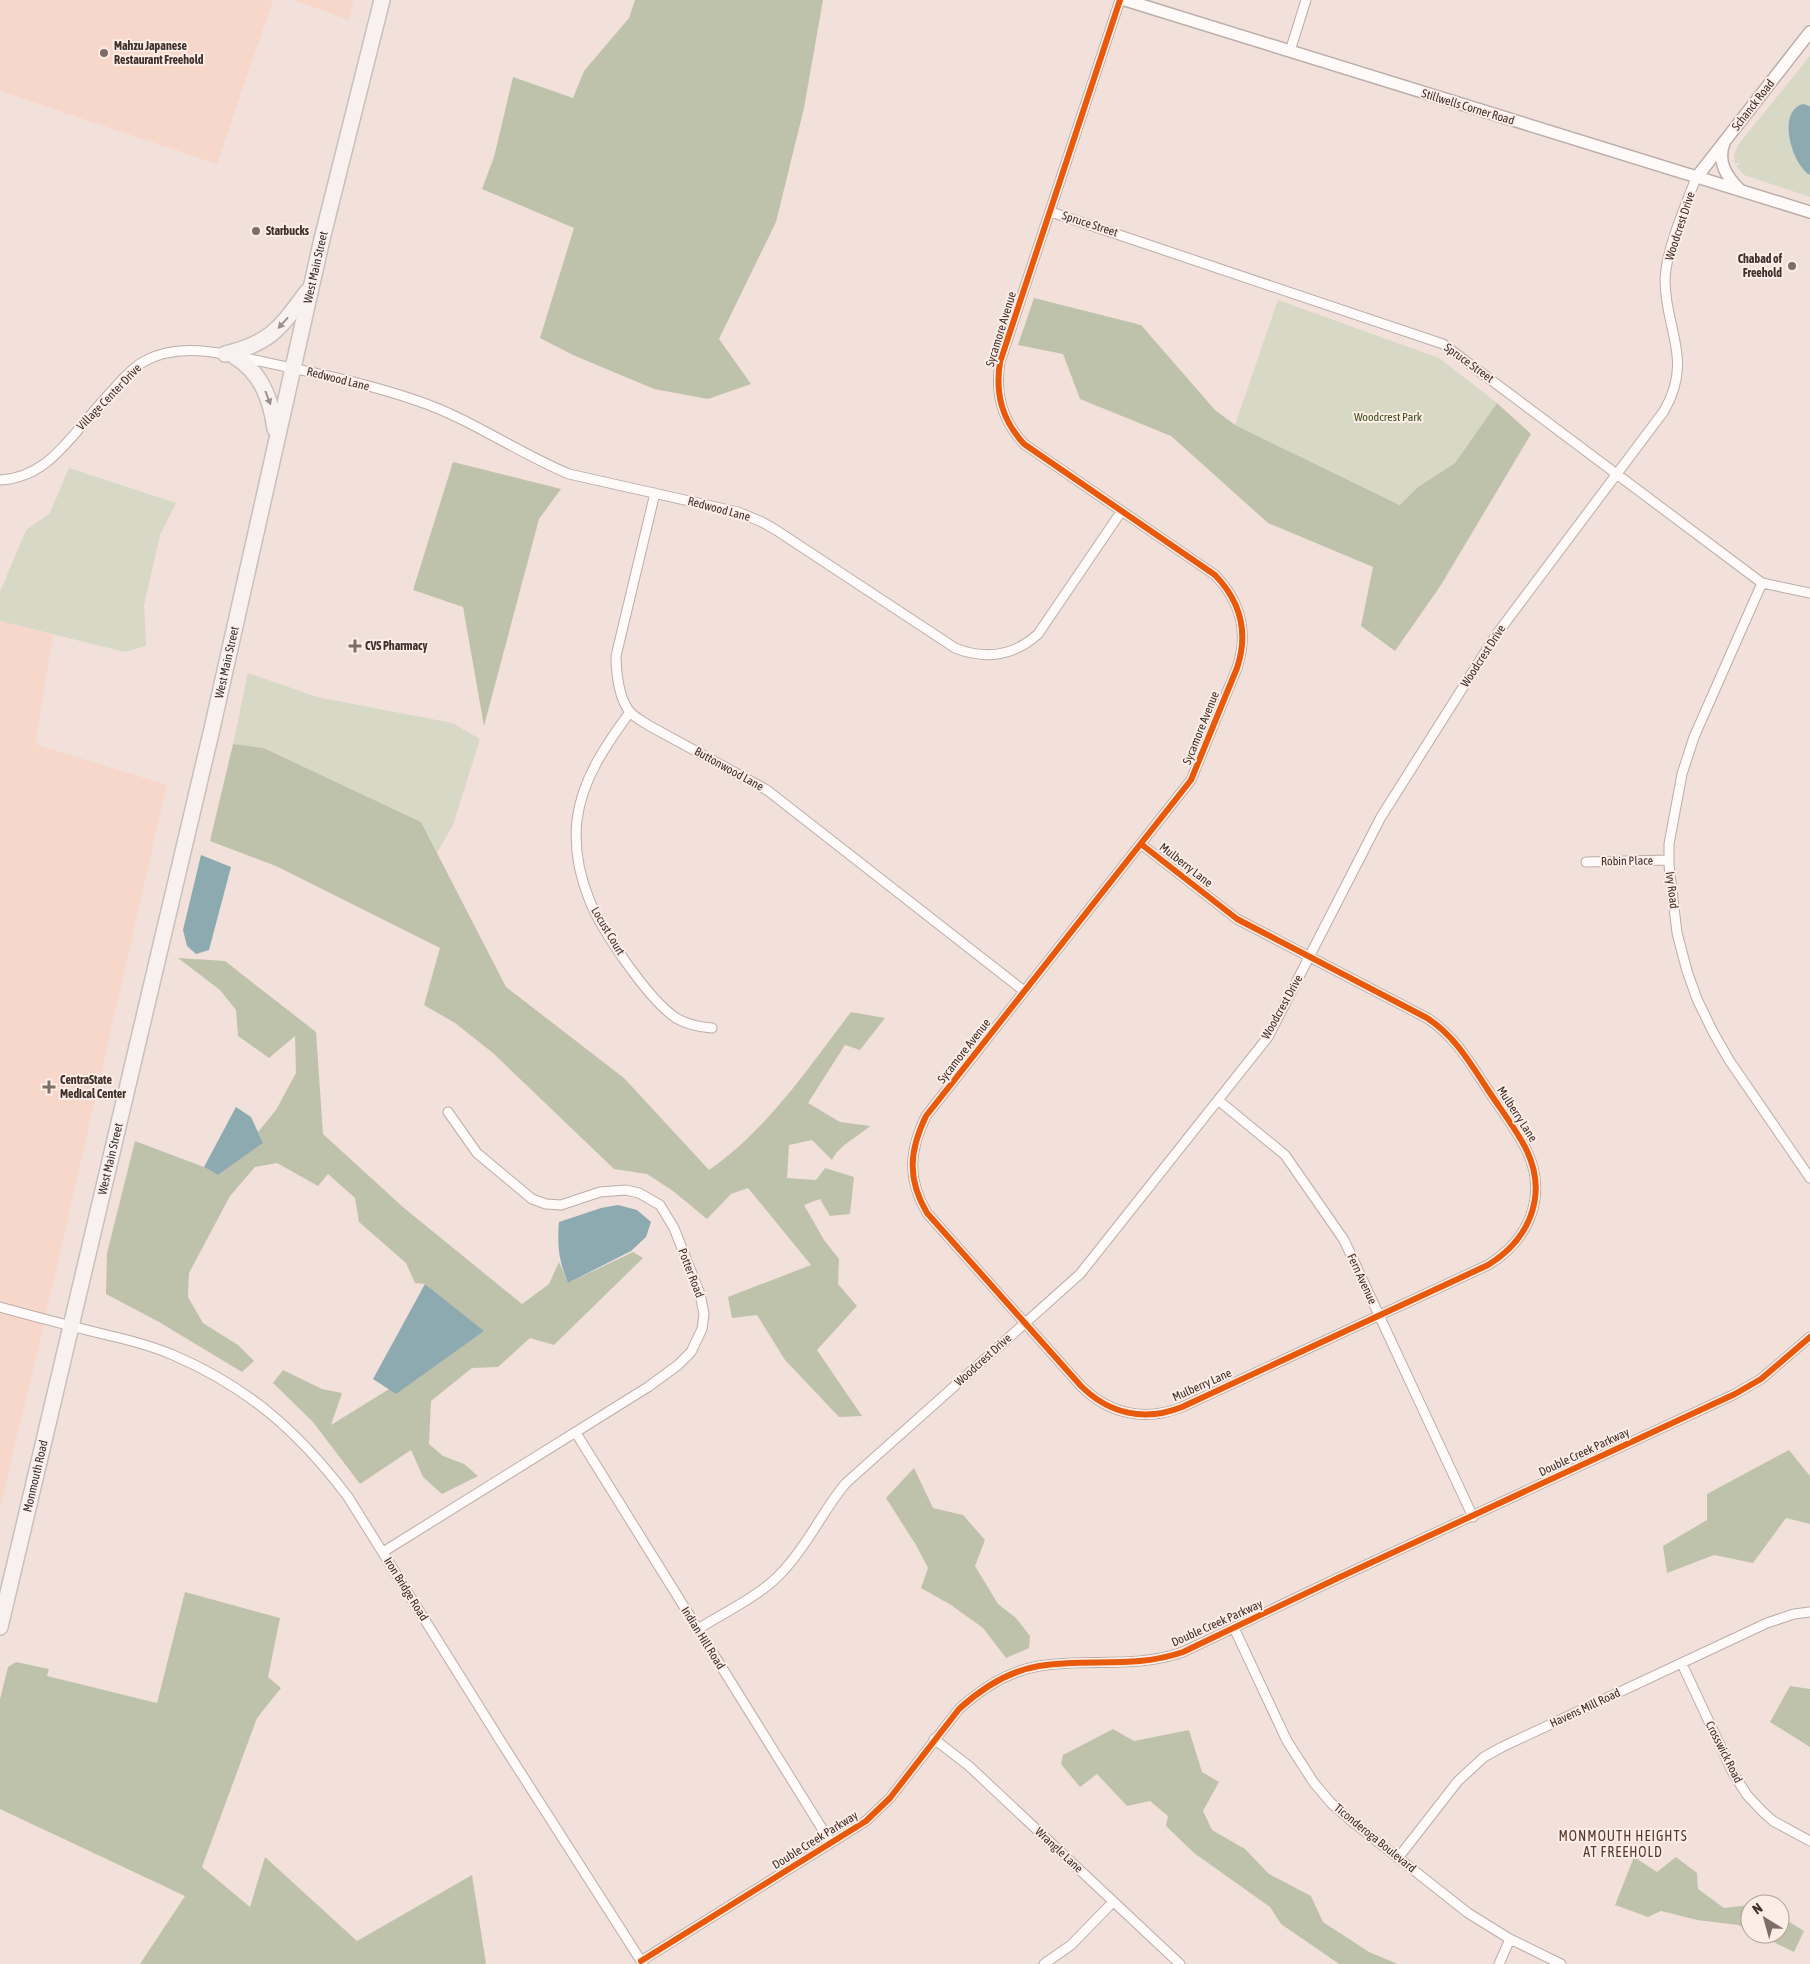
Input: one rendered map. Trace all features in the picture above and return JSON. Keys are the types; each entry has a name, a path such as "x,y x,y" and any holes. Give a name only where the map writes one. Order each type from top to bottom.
{"main road":[{"name":"West Main Street","path":"71,1325 211,733 322,239 382,0"},
{"path":"229,355 272,334 282,326 312,284"},
{"path":"229,355 246,363 267,394 272,410 276,438"},
{"name":"Monmouth Road","path":"0,1627 71,1325"}],"street":[{"name":"Sycamore Avenue","path":"1120,0 1000,362 998,373 999,398 1008,424 1024,444 1215,575 1226,587 1237,607 1242,623 1243,638 1237,668 1195,773 926,1116 914,1144 912,1164 916,1190 927,1213 1089,1394 1106,1406 1133,1415"},
{"name":"Stillwells Corner Road","path":"1125,0 1810,212"},
{"path":"1290,51 1306,0"},
{"name":"Schanck Road","path":"1696,178 1810,32"},
{"path":"1725,140 1721,153 1723,166 1727,176 1740,190"},
{"name":"Woodcrest Drive","path":"698,1629 777,1578 790,1563 835,1496 846,1483 1087,1266 1268,1037 1382,817 1496,635 1664,411 1674,390 1678,356 1666,292 1666,269 1696,178"},
{"name":"Spruce Street","path":"1051,212 1443,344 1762,583 1810,593"},
{"name":"Village Center Drive","path":"0,480 26,474 48,462 101,402 143,362 171,352 184,350 229,355 292,368"},
{"name":"Redwood Lane","path":"292,368 420,402 455,417 545,464 569,474 738,512 762,522 955,648 986,656 1011,651 1038,634 1121,512"},
{"path":"630,712 620,691 616,671 616,656 655,494"},
{"name":"Ivy Road","path":"1762,583 1694,737 1682,774 1668,844 1668,860 1677,933 1697,999 1729,1060 1810,1178"},
{"name":"Buttonwood Lane","path":"630,712 648,725 766,790 1024,991"},
{"name":"Locust Court","path":"630,712 600,755 585,788 579,808 576,831 577,854 581,875 597,917 615,946 647,988 677,1018 693,1026 712,1028"},
{"name":"Mulberry Lane","path":"1133,1415 1155,1415 1182,1407 1488,1265 1506,1254 1523,1234 1532,1214 1536,1194 1534,1171 1523,1143 1458,1045 1441,1027 1237,919 1141,844"},
{"name":"Robin Place","path":"1586,862 1668,860"},
{"name":"Fern Avenue","path":"1218,1100 1278,1147 1292,1163 1344,1240 1473,1517"},
{"name":"Potter Road","path":"383,1552 648,1387 686,1358 699,1339 702,1329 703,1303 674,1228 660,1205 639,1193 626,1190 600,1192 561,1205 546,1204 532,1199 477,1153 448,1112"},
{"name":"Iron Bridge Road","path":"0,1307 136,1342 172,1354 233,1386 274,1416 299,1438 326,1468 348,1497 502,1745 642,1962"},
{"name":"Double Creek Parkway","path":"642,1962 866,1821 890,1798 959,1709 995,1682 1038,1666 1126,1663 1156,1660 1184,1652 1338,1578 1735,1394 1760,1378 1810,1338"},
{"name":"Indian Hill Road","path":"576,1433 831,1844"},
{"name":"Havens Mill Road","path":"1398,1858 1458,1781 1484,1757 1767,1623 1794,1614 1810,1612"},
{"name":"Ticonderoga Boulevard","path":"1234,1628 1287,1741 1314,1783 1331,1803 1468,1913 1510,1939 1562,1964"},
{"name":"Crosswick Road","path":"1682,1664 1733,1774 1747,1795 1773,1821 1810,1841"},
{"name":"Wrangle Lane","path":"934,1739 969,1766 1180,1964"},
{"path":"1044,1964 1071,1945 1113,1902"},
{"path":"1499,1964 1510,1939"}],"shaded area":[{"path":"0,0 273,0 217,164 0,91"},
{"path":"293,0 354,0 349,20"},
{"name":"CentraState Medical Center","path":"0,621 53,635 35,744 167,785 0,1508"}],"green space":[{"path":"635,0 823,0 804,108 776,222 719,339 751,384 708,399 654,389 573,355 540,338 574,228 482,189 494,157 513,77 573,98 584,71 629,18"},
{"path":"1810,56 1810,106 1790,138 1799,163 1810,175 1810,197 1744,175 1736,166 1740,164 1739,162 1735,164 1734,155 1738,145"},
{"path":"1034,298 1141,325 1215,410 1235,425 1400,505 1418,487 1455,463 1497,403 1531,434 1441,585 1395,651 1361,626 1373,567 1268,523 1171,436 1080,399 1063,354 1018,345"},
{"name":"Woodcrest Park","path":"1278,300 1439,358 1497,403 1455,463 1418,487 1401,505 1235,425"},
{"path":"453,462 561,489 539,519 484,726 463,607 413,590"},
{"path":"69,468 176,503 160,535 144,605 146,646 125,652 0,621 0,592 26,530 50,513"},
{"path":"248,673 317,697 452,723 480,739 453,825 437,853 421,822 265,748 233,744"},
{"path":"233,744 264,748 421,822 506,987 624,1078 709,1170 730,1154 769,1117 803,1076 851,1012 885,1018 860,1050 845,1045 808,1103 840,1122 870,1126 839,1150 832,1160 812,1140 789,1145 787,1178 816,1180 825,1168 854,1177 850,1214 830,1216 820,1199 804,1205 824,1240 839,1259 838,1284 857,1306 817,1350 862,1416 839,1417 785,1360 757,1315 732,1318 728,1297 811,1265 748,1188 731,1194 707,1219 673,1191 647,1174 614,1169 493,1053 455,1023 424,1005 440,948 276,866 210,841"},
{"path":"178,958 225,961 316,1032 323,1134 404,1208 522,1304 549,1284 559,1262 568,1283 633,1252 643,1258 554,1345 530,1338 498,1367 472,1368 431,1401 429,1444 443,1456 464,1464 478,1476 442,1494 423,1477 411,1450 360,1484 313,1422 273,1383 283,1370 322,1389 342,1393 331,1425 483,1331 425,1284 415,1283 406,1263 359,1222 355,1198 328,1174 318,1186 277,1163 255,1167 230,1196 189,1273 188,1297 203,1323 238,1345 254,1361 242,1372 159,1322 106,1294 107,1253 135,1141 204,1167 218,1175 263,1143 258,1132 276,1110 296,1073 295,1036 269,1058 238,1036 236,1010 220,990"},
{"path":"1789,1450 1810,1476 1810,1524 1786,1518 1753,1563 1714,1555 1667,1573 1663,1546 1707,1520 1707,1494"},
{"path":"914,1468 933,1508 963,1515 985,1540 975,1566 998,1604 1016,1618 1030,1636 1029,1648 1006,1658 983,1628 951,1605 921,1588 928,1568 916,1545 886,1498"},
{"path":"185,1592 280,1618 268,1677 281,1688 257,1718 202,1867 250,1907 265,1857 357,1941 472,1875 486,1964 140,1964 185,1896 0,1809 0,1699 8,1667 16,1662 49,1669 47,1676 157,1703"},
{"path":"1790,1686 1810,1689 1810,1747 1770,1722"},
{"path":"1113,1729 1134,1741 1189,1730 1202,1772 1219,1782 1203,1811 1212,1830 1245,1849 1269,1874 1311,1896 1323,1922 1369,1952 1398,1964 1339,1964 1281,1924 1270,1907 1194,1853 1166,1826 1168,1816 1150,1801 1127,1806 1097,1774 1080,1787 1061,1764 1063,1755"},
{"path":"1634,1857 1657,1872 1676,1857 1697,1873 1698,1889 1724,1908 1740,1906 1740,1926 1697,1920 1661,1911 1648,1917 1615,1905"},
{"path":"1790,1922 1804,1931 1794,1952 1778,1944 1790,1944"}],"water":[{"path":"1803,104 1810,106 1810,175 1798,161 1790,138 1790,117 1795,109"},
{"path":"201,855 231,867 209,950 196,954 187,946 183,930"},
{"path":"236,1107 251,1117 263,1143 218,1175 204,1167"},
{"path":"618,1205 637,1210 651,1222 646,1237 631,1251 568,1283 559,1254 559,1222 601,1208"},
{"path":"425,1284 484,1331 396,1394 373,1379"}],"cycle path":[{"path":"1120,0 1000,362 1000,396 1005,416 1016,435 1024,444 1215,575 1224,585 1237,607 1242,630 1241,655 1191,780 926,1116 916,1141 913,1177 927,1213 1081,1386 1092,1396 1116,1409 1128,1413 1155,1414 1182,1407 1488,1265 1502,1255 1524,1230 1531,1216 1536,1184 1533,1168 1519,1135 1461,1051 1437,1025 1427,1018 1237,919 1141,844"},
{"path":"641,1961 866,1821 890,1798 959,1709 996,1682 1017,1672 1039,1666 1129,1662 1165,1657 1183,1652 1735,1394 1761,1379 1810,1337"}],"place":[{"name":"Mahzu Japanese Restaurant Freehold","path":"104,53"},
{"name":"Starbucks","path":"256,231"},
{"name":"Chabad of Freehold","path":"1792,266"},
{"name":"CVS Pharmacy","path":"355,646"},
{"name":"CentraState Medical Center","path":"49,1087"}],"district":[{"name":"MONMOUTH HEIGHTS AT FREEHOLD","path":"1623,1844"}]}
